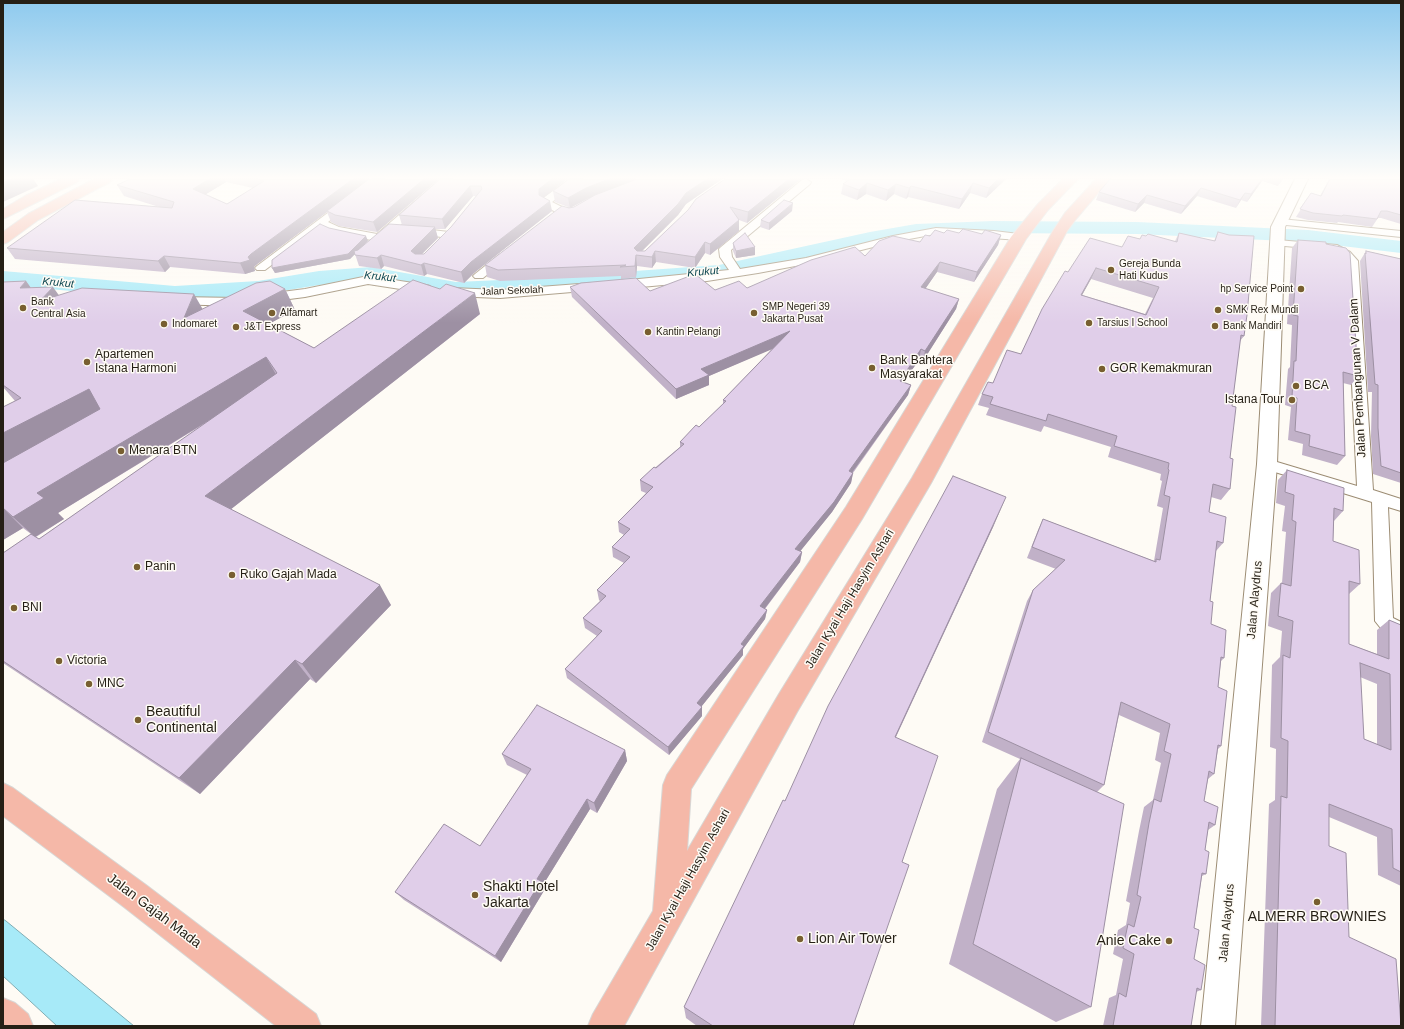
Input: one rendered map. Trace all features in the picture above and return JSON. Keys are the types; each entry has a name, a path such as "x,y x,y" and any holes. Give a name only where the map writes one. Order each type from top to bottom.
{"main road":[{"path":"3,239 19,227"},
{"path":"668,916 677,785 854,513 1028,227"},
{"name":"Jalan Kyai Haji Hasyim Ashari","path":"605,1026 788,703 920,483 1063,227"},
{"name":"Jalan Gajah Mada","path":"3,798 135,896 304,1026"},
{"path":"3,1014 16,1026"}],"street":[{"path":"261,268 314,227"},
{"path":"331,227 358,235 380,238"},
{"path":"368,248 392,227"},
{"path":"438,246 455,227"},
{"path":"734,268 725,253 725,249 750,227"},
{"name":"Jalan Alaydrus","path":"1218,1026 1267,464 1278,233 1281,227"},
{"path":"389,230 418,231 449,235"},
{"name":"Jalan Sekolah","path":"163,300 252,300 305,293 348,282 368,280 451,292 500,294 604,286 734,268 806,261 893,239 936,231 994,234 1025,230"},
{"path":"1278,233 1401,234"},
{"name":"Jalan Pembangunan V Dalam","path":"1278,233 1332,247 1342,252 1352,261 1373,497 1383,554 1384,621 1389,626 1401,630"},
{"path":"479,276 514,248"},
{"path":"1267,464 1401,505"}],"water":[{"path":"3,919 134,1026 57,1026 3,976"}],"building":[{"path":"37,227 288,227 251,254 248,257 250,260 240,263 164,256 158,261 7,248"},
{"path":"316,227 327,227 366,236 348,254 272,268 272,260"},
{"path":"385,227 435,227 411,251 415,254 424,254 451,227 516,227 471,262 461,272 424,263 421,265 381,255 377,258 355,255 354,251 358,250"},
{"path":"535,227 655,227 634,248 637,251 645,251 670,227 731,227 710,244 705,242 695,257 655,251 652,257 636,255 635,266 620,267 626,265 498,270 485,265"},
{"path":"963,229 982,234 985,230 1001,235 977,272 940,262 921,287 959,299 925,351 921,349 900,381 911,385 849,471 853,473 834,502 795,549 802,552 760,606 767,610 741,644 744,646 697,703 702,707 668,747 565,669 602,631 583,618 606,596 597,590 630,557 612,547 630,529 618,522 653,487 640,480 684,444 680,442 696,425 699,427 726,401 723,400 790,331 701,369 709,375 676,389 570,287 581,283 636,278 650,291 695,274 715,290 739,281 747,288 811,260 855,247 865,256 879,241 893,236 920,242 925,235 930,236 935,230 944,233 947,230 959,233"},
{"path":"1218,232 1229,235 1254,236 1247,315 1244,336 1241,335 1232,406 1236,407 1230,458 1233,459 1230,489 1213,484 1209,512 1226,517 1223,543 1217,541 1210,601 1213,602 1211,624 1226,630 1224,658 1221,657 1218,687 1227,691 1221,746 1218,745 1214,774 1209,771 1204,801 1218,807 1215,825 1209,822 1205,850 1209,852 1206,874 1202,873 1194,928 1199,930 1194,959 1205,965 1201,990 1197,988 1191,1026 1113,1026 1119,993 1126,997 1134,954 1123,948 1128,924 1134,927 1141,897 1137,895 1154,799 1161,802 1171,754 1164,751 1170,724 1121,702 1104,785 988,732 1033,590 1065,560 1032,547 1043,519 1156,562 1156,559 1160,560 1170,497 1164,495 1169,463 1114,446 1117,436 1048,414 1046,421 990,404 993,397 982,394 988,382 993,383 1007,350 1021,354 1042,309 1065,271 1068,272 1090,238 1122,247 1128,236 1140,239 1142,235 1146,236 1148,234 1177,242 1179,233 1215,241","holes":["1096,268 1159,287 1146,315 1081,295"]},
{"path":"745,233 755,247 736,251 733,243"},
{"path":"1298,240 1326,242 1326,244 1346,248 1350,253 1358,376 1343,372 1345,456 1309,446 1310,435 1295,431 1297,398 1292,397 1294,361 1296,361 1298,316 1293,315"},
{"path":"1366,251 1401,259 1401,473 1381,466 1378,428 1378,385 1375,384"},
{"path":"413,280 440,289 446,284 475,293 205,496 380,585 302,664 295,660 179,778 3,661 3,553 31,534 39,539 277,373 266,357 37,493 44,498 13,517 3,508 3,463 100,409 89,389 3,433 3,407 21,398 3,385 3,282 26,281 20,288 53,287 40,301 82,288 194,294 184,318 256,283 270,281 285,289 243,311 314,348"},
{"path":"1287,470 1344,488 1343,511 1334,508 1333,541 1359,550 1360,584 1349,581 1349,644 1389,659 1389,620 1401,625 1401,872 1393,868 1392,829 1329,804 1329,846 1346,853 1349,937 1396,959 1401,1026 1275,1026 1281,796 1287,798 1288,741 1281,738 1283,655 1290,658 1293,621 1278,616 1281,583 1291,586 1296,522 1292,520 1294,495 1285,492","holes":["1360,663 1390,674 1391,750 1364,739"]},
{"path":"953,476 1006,497 895,737 938,756 902,862 909,865 853,1026 713,1026 684,1007 783,800 785,801 828,706"},
{"path":"537,705 625,750 594,803 587,799 537,879 541,881 495,956 395,892 444,824 480,846 531,769 502,754"},
{"path":"1021,758 1124,804 1091,1007 973,944"}],"waterway":[{"name":"Krukut","path":"3,278 175,293 258,288 319,278 371,274 456,289 522,286 719,272 870,238 916,230 992,227"},
{"name":"Krukut","path":"996,227 1137,228 1308,236 1401,247"}],"place":[{"name":"Gereja Bunda Hati Kudus","path":"1111,270"},
{"name":"hp Service Point","path":"1301,289"},
{"name":"Bank Central Asia","path":"23,308"},
{"name":"SMK Rex Mundi","path":"1218,310"},
{"name":"Alfamart","path":"272,313"},
{"name":"SMP Negeri 39 Jakarta Pusat","path":"754,313"},
{"name":"Tarsius I School","path":"1089,323"},
{"name":"Indomaret","path":"164,324"},
{"name":"Bank Mandiri","path":"1215,326"},
{"name":"J&T Express","path":"236,327"},
{"name":"Kantin Pelangi","path":"648,332"},
{"name":"Apartemen Istana Harmoni","path":"87,362"},
{"name":"Bank Bahtera Masyarakat","path":"872,368"},
{"name":"GOR Kemakmuran","path":"1102,369"},
{"name":"BCA","path":"1296,386"},
{"name":"Istana Tour","path":"1292,400"},
{"name":"Menara BTN","path":"121,451"},
{"name":"Panin","path":"137,567"},
{"name":"Ruko Gajah Mada","path":"232,575"},
{"name":"BNI","path":"14,608"},
{"name":"Victoria","path":"59,661"},
{"name":"MNC","path":"89,684"},
{"name":"Beautiful Continental","path":"138,720"},
{"name":"Shakti Hotel Jakarta","path":"475,895"},
{"name":"ALMERR BROWNIES","path":"1317,902"},
{"name":"Lion Air Tower","path":"800,939"},
{"name":"Anie Cake","path":"1169,941"}]}
